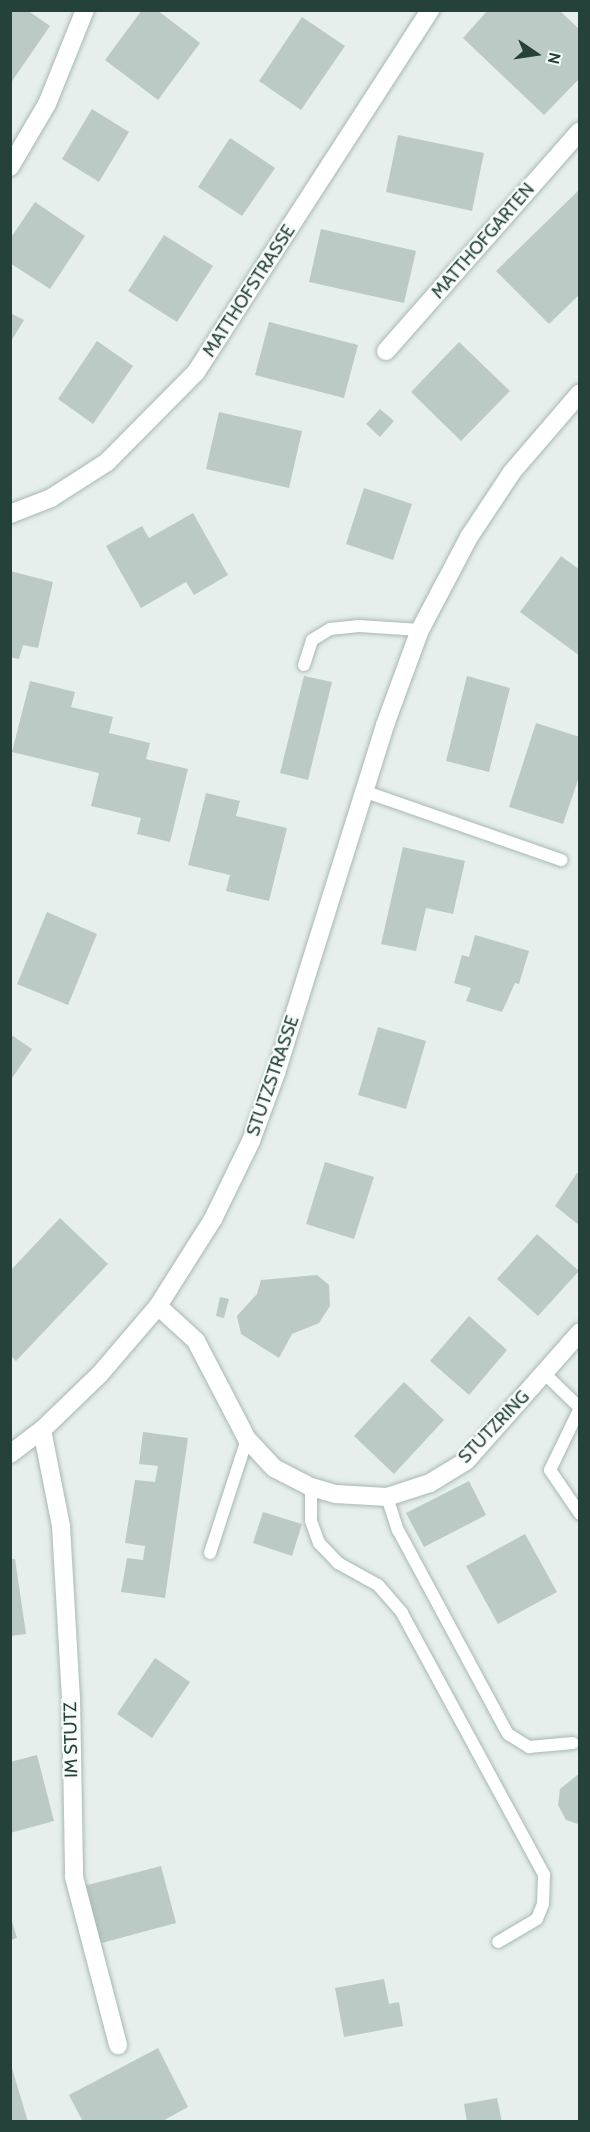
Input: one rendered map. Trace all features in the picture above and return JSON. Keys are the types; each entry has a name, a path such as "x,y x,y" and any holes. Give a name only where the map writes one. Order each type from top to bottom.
{"street":[{"path":"10,167 47,104 86,10"},
{"name":"MATTHOFSTRASSE","path":"10,514 51,498 107,462 196,372 430,10"},
{"name":"MATTHOFGARTEN","path":"386,351 579,132"},
{"name":"STUTZSTRASSE","path":"10,1454 42,1430 100,1374 158,1306 213,1219 251,1141 420,630 469,537 512,472 579,393"},
{"name":"STUTZRING","path":"158,1306 196,1341 247,1439 274,1468 311,1487 336,1494 387,1497 430,1483 465,1461 579,1332"},
{"name":"IM STUTZ","path":"42,1430 62,1544 71,1697 74,1877 118,2045"}],"lane":[{"path":"304,665 312,640 330,628 359,626 420,630"},
{"path":"366,792 561,860"},
{"path":"544,1373 579,1408 550,1470 579,1514"},
{"path":"210,1553 247,1439"},
{"path":"311,1487 311,1521 319,1543 338,1563 378,1585 402,1613 544,1875 543,1904 537,1918 498,1942"},
{"path":"387,1497 398,1530 508,1734 529,1747 573,1743"}],"building":[{"path":"10,10 27,10 50,26 10,84"},
{"path":"142,10 157,10 200,43 158,100 105,60"},
{"path":"488,10 559,10 580,30 580,78 544,115 463,38"},
{"path":"302,17 345,46 301,110 259,81"},
{"path":"92,109 129,132 99,182 62,159"},
{"path":"398,135 484,153 472,211 386,192"},
{"path":"230,138 275,168 242,216 198,187"},
{"path":"580,189 580,294 549,324 496,271"},
{"path":"35,202 85,236 50,289 10,263 10,239"},
{"path":"321,229 416,251 404,303 309,282"},
{"path":"164,235 213,266 177,322 128,291"},
{"path":"10,313 24,320 10,343"},
{"path":"269,322 358,345 344,398 255,375"},
{"path":"97,341 133,366 93,424 58,399"},
{"path":"459,342 510,391 461,441 411,392"},
{"path":"380,409 394,421 380,437 366,424"},
{"path":"219,412 302,431 289,488 206,469"},
{"path":"364,488 412,504 393,560 346,544"},
{"path":"193,513 228,575 194,595 186,582 141,608 106,546 142,526 149,538"},
{"path":"561,556 580,570 580,656 520,612"},
{"path":"10,571 53,582 38,648 23,645 19,659 10,657"},
{"path":"304,676 332,682 308,780 280,773"},
{"path":"467,676 510,688 489,772 446,761"},
{"path":"30,681 75,692 71,707 113,717 109,733 150,743 146,759 188,769 170,842 137,834 141,818 91,806 99,773 12,752"},
{"path":"536,723 580,737 580,774 563,824 509,807"},
{"path":"206,793 240,801 236,816 287,828 269,901 226,891 230,875 188,865"},
{"path":"403,847 465,861 453,914 426,908 416,951 381,944"},
{"path":"47,912 97,934 68,1005 17,984"},
{"path":"475,935 529,951 519,984 515,983 502,1012 466,1001 471,988 454,983 462,955 469,957"},
{"path":"378,1027 426,1041 406,1109 358,1095"},
{"path":"10,1034 32,1049 10,1081"},
{"path":"325,1162 374,1177 354,1239 306,1224"},
{"path":"577,1173 580,1175 580,1226 555,1206"},
{"path":"60,1218 108,1264 16,1361 10,1355 10,1271"},
{"path":"537,1234 579,1271 538,1316 497,1279"},
{"path":"317,1275 329,1285 330,1306 319,1323 292,1334 279,1358 241,1334 237,1316 257,1294 261,1280"},
{"path":"220,1297 229,1299 224,1318 216,1316"},
{"path":"469,1316 507,1350 469,1395 430,1361"},
{"path":"404,1382 444,1420 394,1474 354,1436"},
{"path":"143,1432 188,1438 165,1598 121,1592 127,1558 143,1560 145,1546 125,1543 135,1480 155,1482 158,1466 139,1464"},
{"path":"469,1481 486,1515 424,1547 406,1513"},
{"path":"263,1512 302,1524 292,1556 253,1543"},
{"path":"525,1534 557,1592 498,1624 466,1566"},
{"path":"10,1559 15,1559 26,1634 10,1636"},
{"path":"155,1658 190,1682 152,1738 117,1714"},
{"path":"37,1755 54,1821 10,1833 10,1762"},
{"path":"580,1773 580,1824 578,1824 566,1820 558,1805 560,1789"},
{"path":"161,1866 176,1923 98,1944 84,1886"},
{"path":"10,1915 17,1938 10,1940"},
{"path":"384,1979 389,2004 399,2002 403,2026 344,2037 335,1988"},
{"path":"158,2048 188,2107 161,2122 83,2122 69,2095"},
{"path":"11,2065 28,2122 10,2122"},
{"path":"497,2098 502,2122 467,2122 464,2104"}]}
